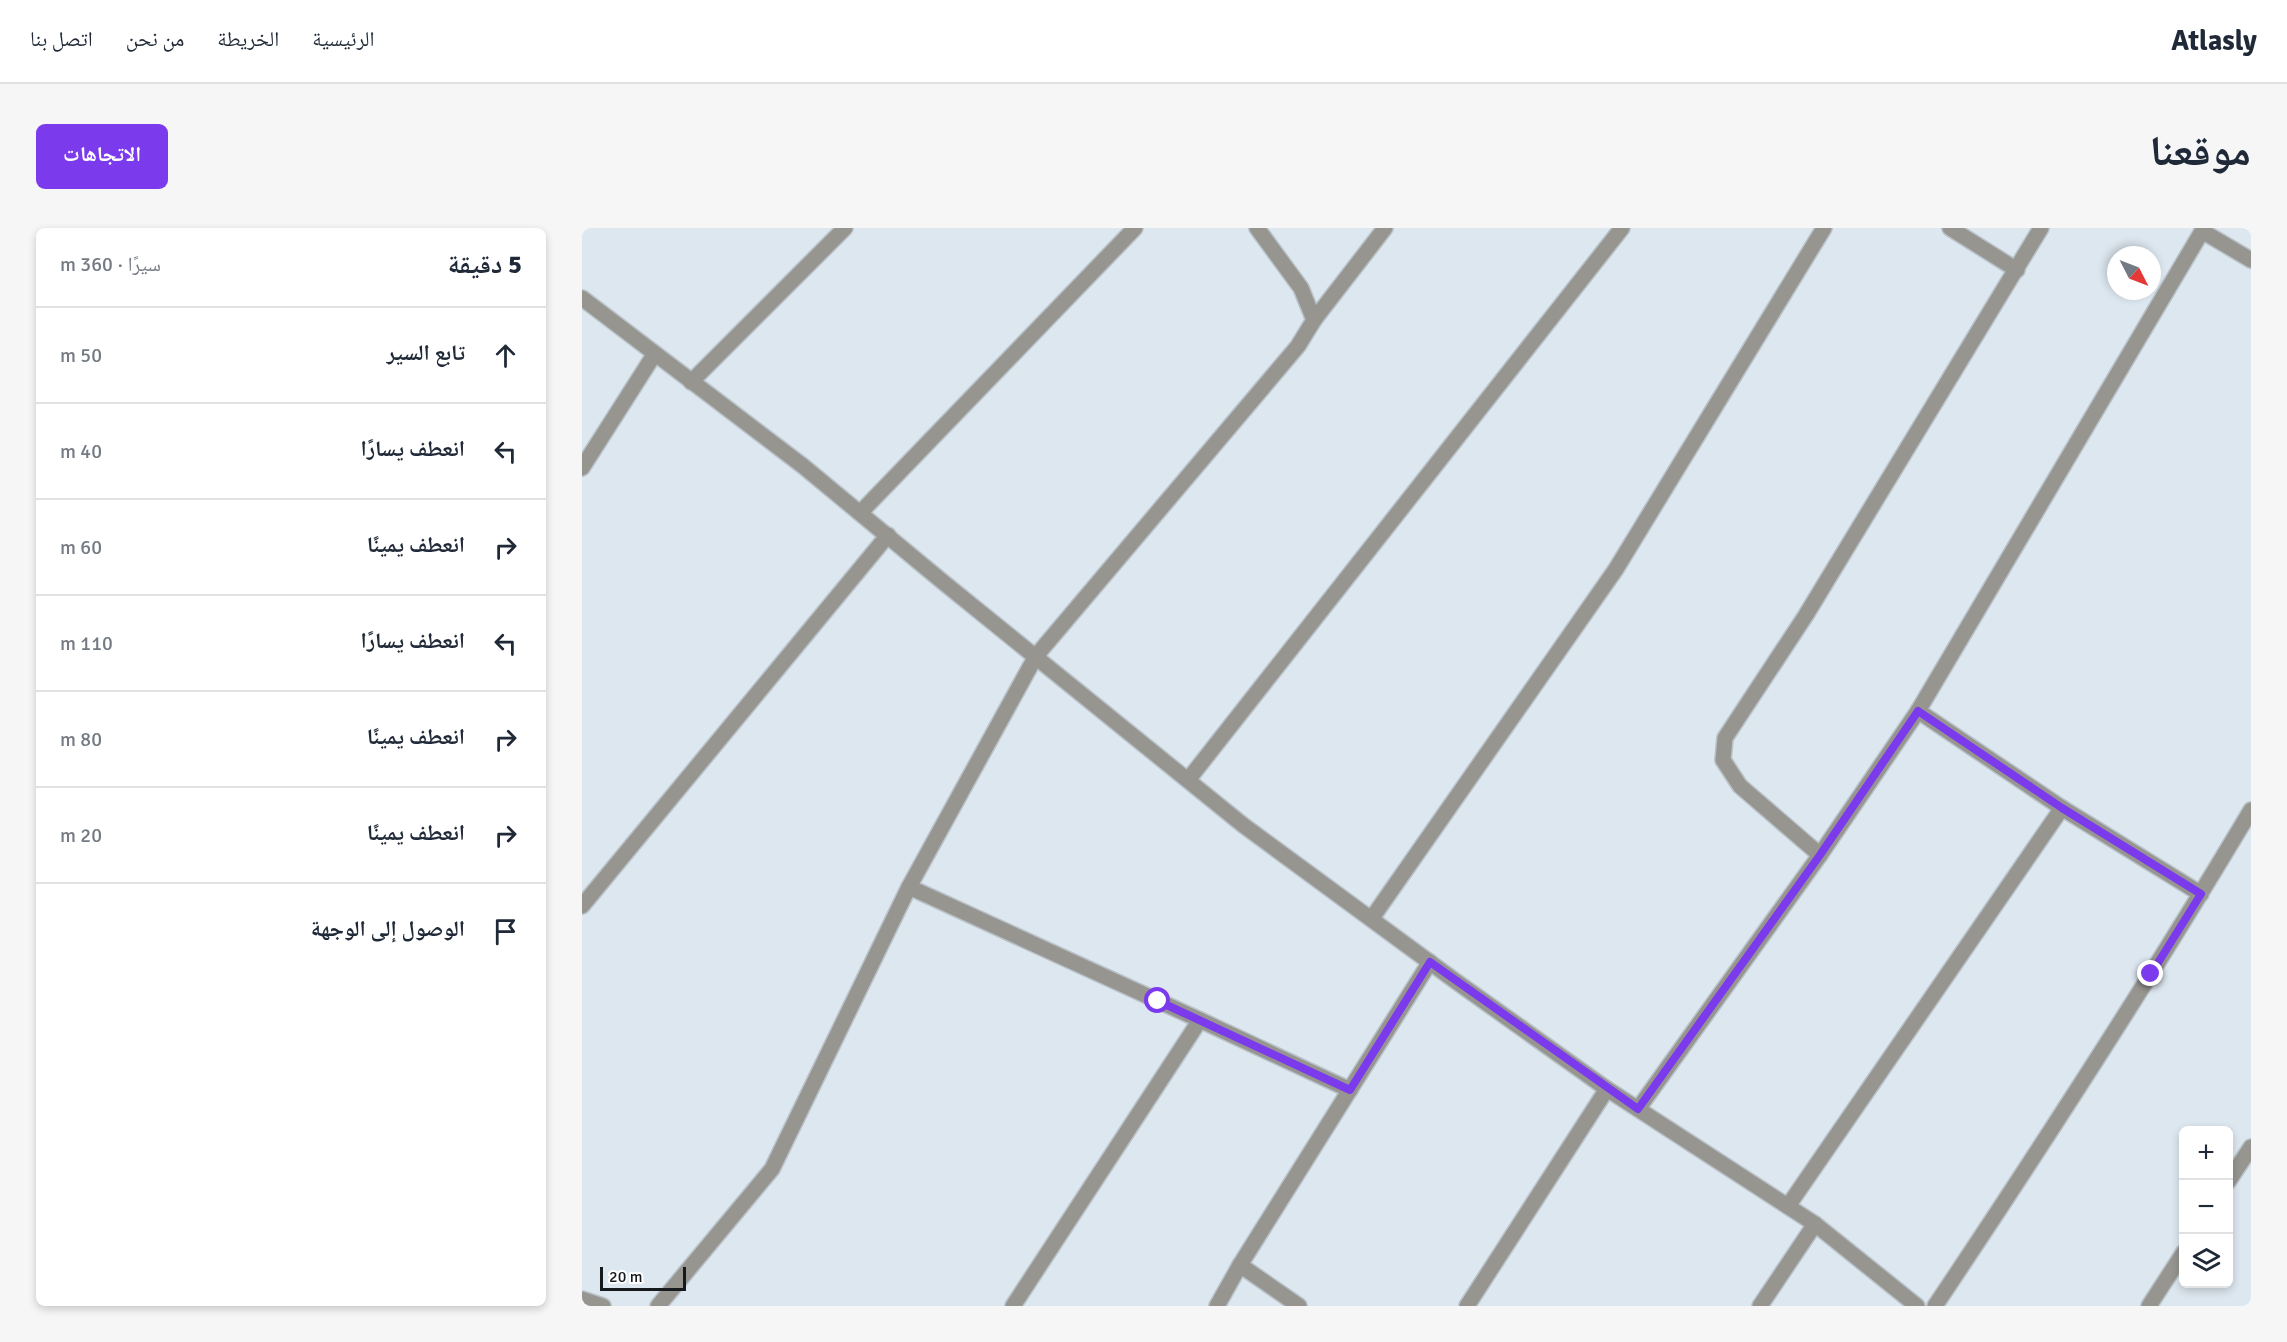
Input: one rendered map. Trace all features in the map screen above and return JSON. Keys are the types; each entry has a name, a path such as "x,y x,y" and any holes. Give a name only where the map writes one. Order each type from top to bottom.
{"street":[{"path":"692,382 844,228"},
{"path":"860,513 1135,228"},
{"path":"1257,228 1301,288 1314,320"},
{"path":"658,1306 772,1169 909,887 1036,656 1291,355 1314,320 1385,228"},
{"path":"1188,780 1622,228"},
{"path":"1372,918 1616,569 1824,228"},
{"path":"1950,228 2017,270"},
{"path":"1820,855 1740,786 1723,760 1725,738 1806,615 2041,228"},
{"path":"1638,1109 1820,855 1918,711 2203,230 2251,260"},
{"path":"582,298 654,355 803,466 1243,825 1607,1089 1815,1224 1917,1306"},
{"path":"582,468 654,355"},
{"path":"582,906 888,535"},
{"path":"1918,711 2062,808 2201,894"},
{"path":"1788,1206 2062,808"},
{"path":"1935,1306 2049,1134 2201,894 2251,810"},
{"path":"909,887 1350,1090"},
{"path":"1216,1306 1430,962"},
{"path":"1013,1306 1200,1020"},
{"path":"1467,1306 1607,1089"},
{"path":"2230,1180 2251,1147"},
{"path":"1761,1306 1815,1224"},
{"path":"2149,1306 2179,1260"},
{"path":"1240,1265 1299,1306"},
{"path":"582,1299 603,1306"}],"route":[{"path":"1158,1001 1350,1090 1430,962 1638,1109 1820,855 1918,711 2062,808 2201,894 2151,974"}]}
